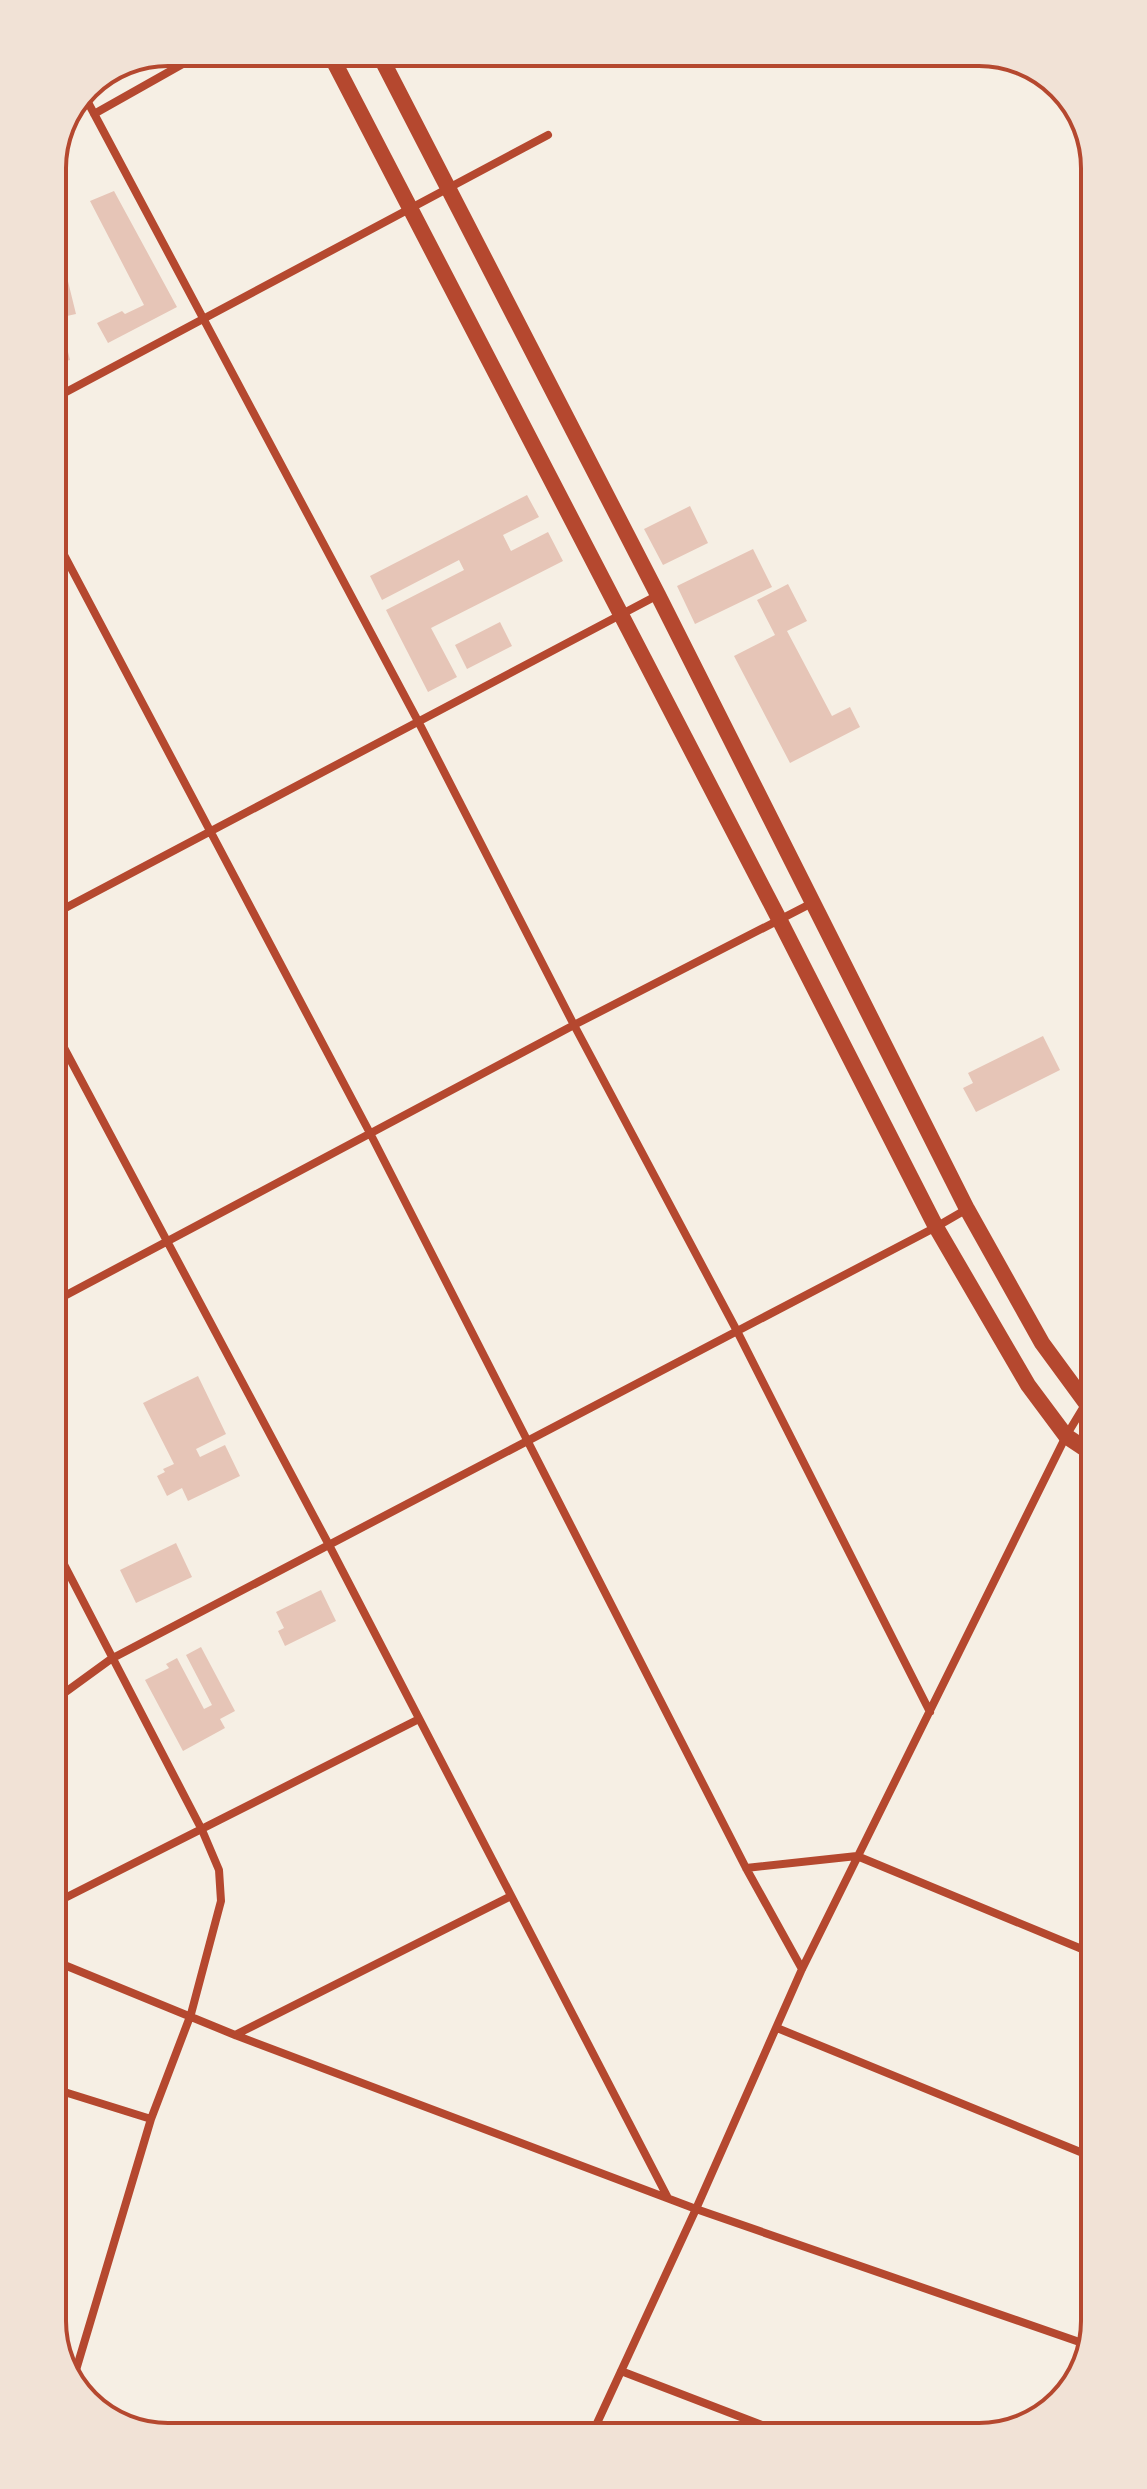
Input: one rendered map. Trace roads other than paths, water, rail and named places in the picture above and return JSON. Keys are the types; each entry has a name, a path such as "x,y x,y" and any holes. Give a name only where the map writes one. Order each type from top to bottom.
{"main road":[{"path":"336,66 936,1227 1028,1385 1066,1436 1081,1446"},
{"path":"385,66 658,595 967,1209 1042,1343 1081,1394"}],"street":[{"path":"94,114 179,66"},
{"path":"88,105 419,723 574,1025 737,1331 930,1712"},
{"path":"66,392 548,135"},
{"path":"66,559 371,1135 746,1868 802,1969"},
{"path":"66,908 658,595"},
{"path":"66,1295 574,1025 813,902"},
{"path":"66,1052 329,1545 668,2198"},
{"path":"66,1692 111,1659 967,1209"},
{"path":"597,2423 802,1969 1066,1436 1081,1416"},
{"path":"66,1569 202,1830 219,1870 221,1901 191,2014 151,2119 77,2367"},
{"path":"66,1898 419,1719"},
{"path":"746,1868 857,1856 1081,1949"},
{"path":"235,2035 511,1896"},
{"path":"66,1965 191,2014 235,2035 696,2209 1079,2342"},
{"path":"777,2028 1081,2152"},
{"path":"66,2092 151,2119"},
{"path":"621,2371 757,2423"}]}
